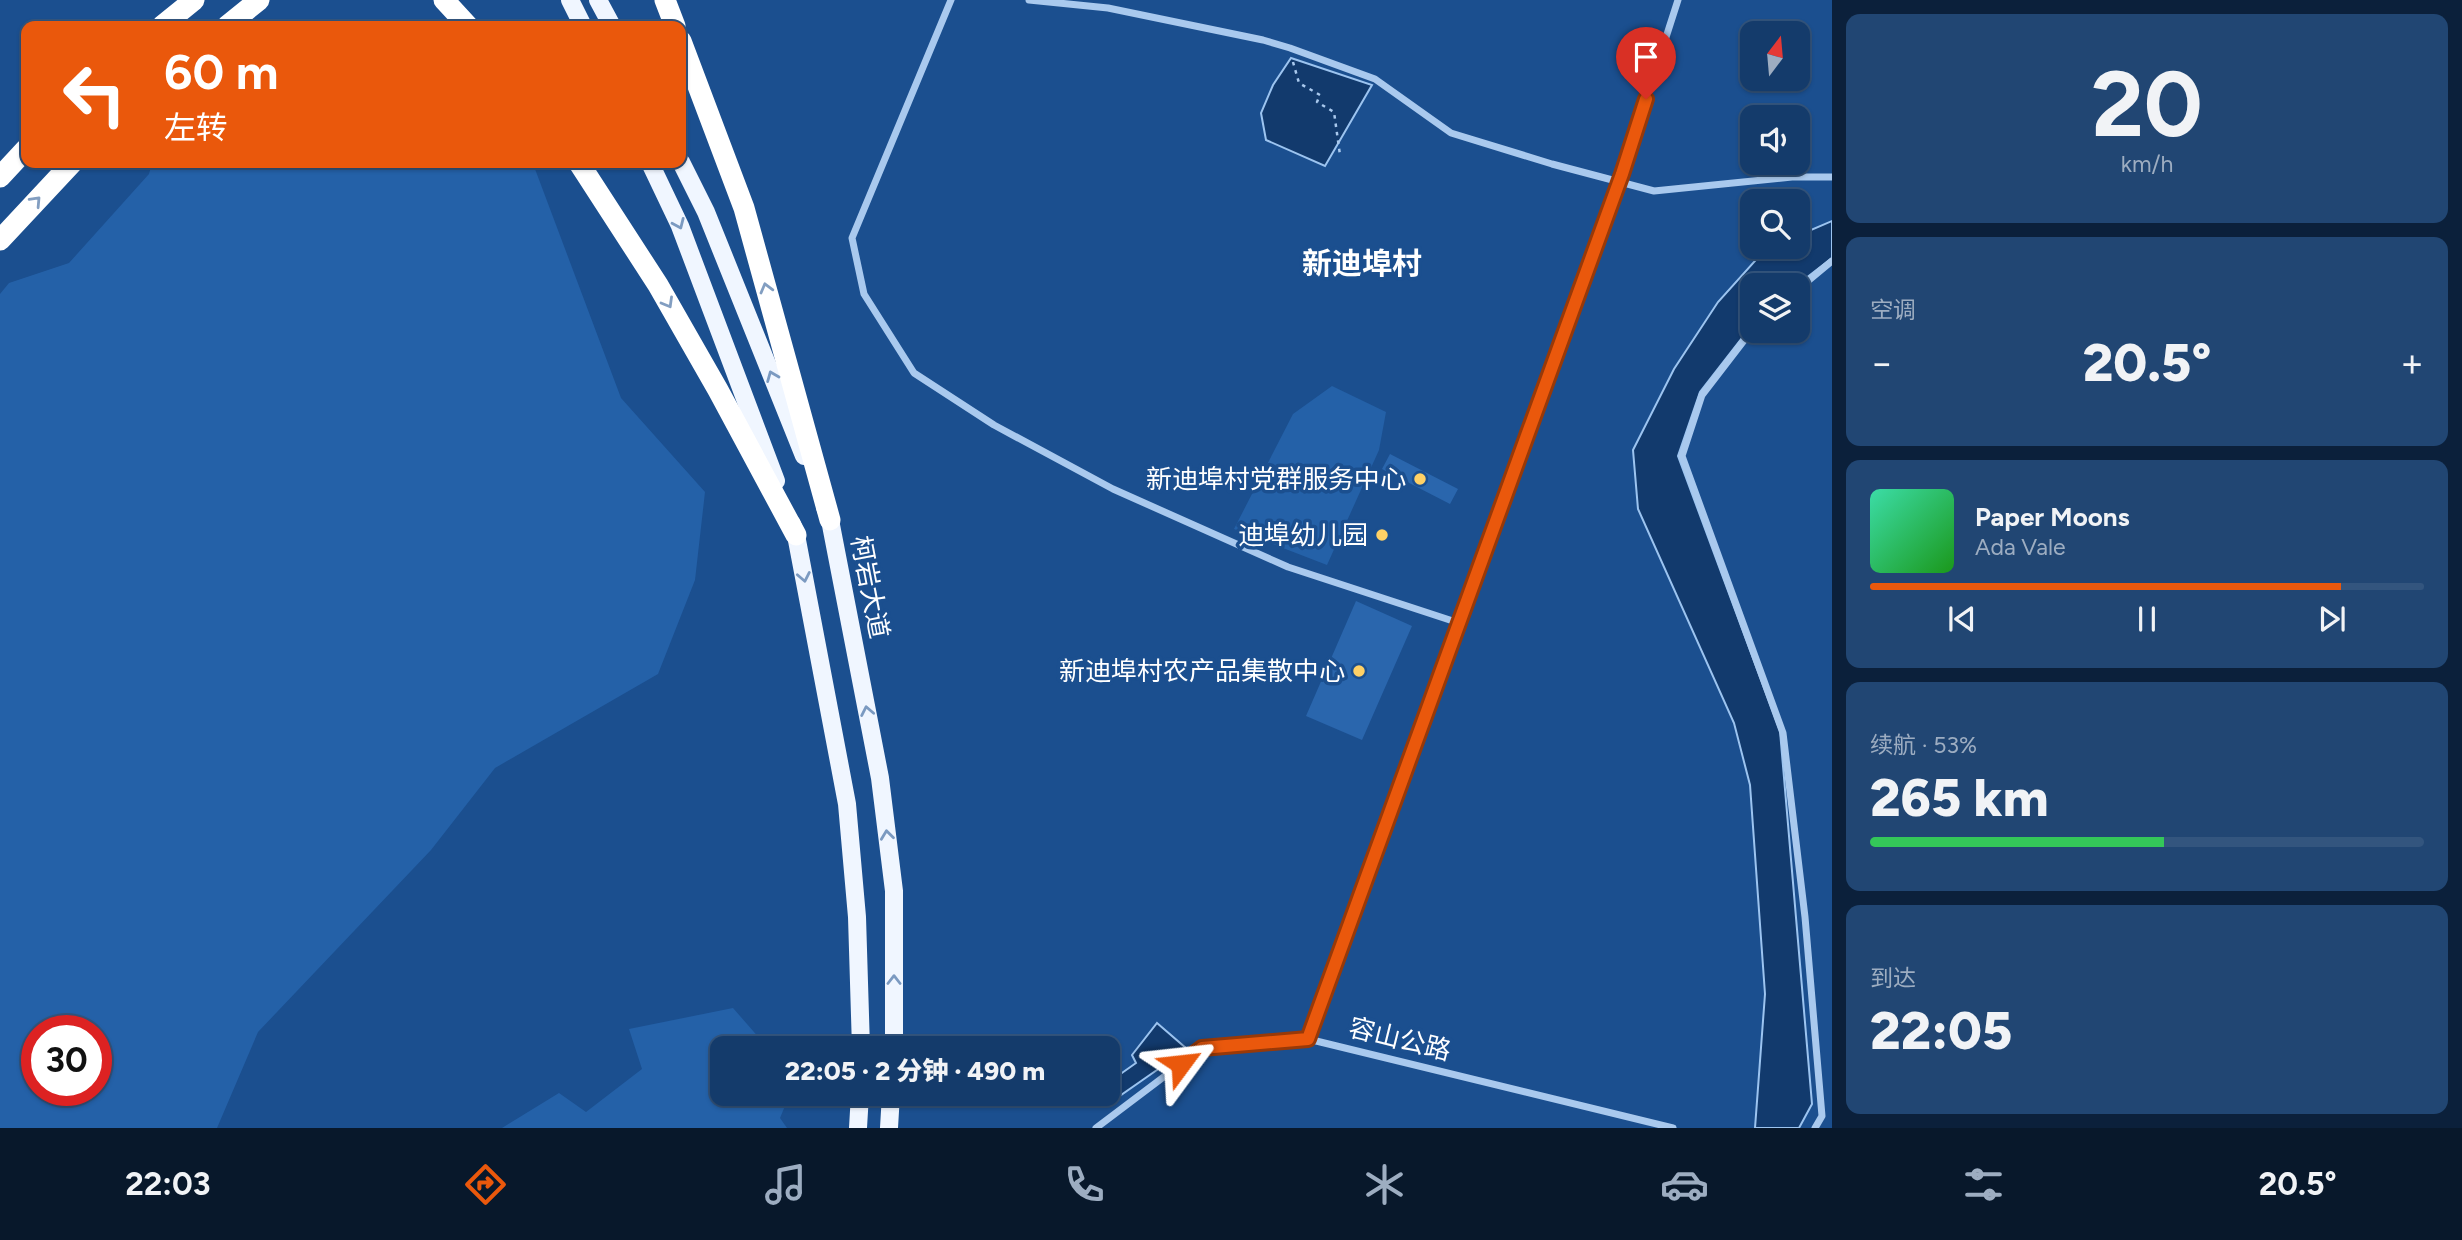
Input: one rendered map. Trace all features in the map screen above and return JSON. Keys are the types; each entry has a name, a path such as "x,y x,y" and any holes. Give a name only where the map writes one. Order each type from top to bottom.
{"highway":[{"path":"168,21 194,0"},
{"path":"233,21 259,0"},
{"path":"444,0 463,21"},
{"path":"665,0 673,21"},
{"path":"686,54 744,208 830,520"},
{"path":"0,177 21,154"},
{"path":"0,240 67,168"},
{"path":"582,168 658,285 796,535"}],"main road":[{"path":"570,0 580,21"},
{"path":"598,0 609,21"},
{"path":"652,168 680,226 796,535 847,804 857,917 861,1036"},
{"name":"柯岩大道","path":"684,168 706,212 830,520 880,778 894,891 894,1036"},
{"path":"858,1128 859,1106"},
{"path":"889,1128 890,1106"}],"street":[{"path":"951,0 852,238 864,294 914,373 994,425 1113,489 1288,567 1459,623"},
{"path":"1029,0 1108,8 1290,48 1376,79 1451,133 1654,191 1792,177 1832,177"},
{"path":"1308,1039 1619,181 1678,0"},
{"path":"1810,279 1832,261"},
{"path":"1742,343 1702,395 1682,456 1783,733 1805,917 1821,1103 1822,1116 1815,1128"},
{"name":"容山公路","path":"1096,1128 1202,1048 1308,1039 1673,1128"}],"path":[{"path":"1290,48 1299,83 1320,95 1317,102 1334,112 1340,155"}],"shaded area":[{"path":"1291,58 1372,85 1325,166 1266,140 1261,113 1273,85"},
{"path":"151,168 534,168 621,398 705,492 695,580 658,674 495,768 431,850 258,1032 217,1128 0,1128 0,294 9,283 69,263 149,174"},
{"path":"1832,221 1832,258 1810,275 1744,273 1757,259 1810,259 1810,230"},
{"path":"1740,278 1740,340 1700,392 1678,456 1780,731 1812,1104 1799,1128 1755,1128 1765,994 1750,785 1734,723 1638,509 1633,450 1674,369 1718,302"},
{"path":"1332,386 1386,412 1379,450 1327,565 1234,529 1293,414"},
{"path":"733,1008 758,1036 710,1036 710,1106 785,1106 780,1118 787,1128 502,1128 559,1093 586,1112 642,1069 629,1029"},
{"path":"1157,1023 1187,1049 1121,1095 1120,1074 1136,1063 1132,1055"}],"building":[{"name":"新迪埠村党群服务中心","path":"1390,454 1458,489 1450,504 1382,469"},
{"name":"新迪埠村农产品集散中心","path":"1356,601 1412,626 1362,740 1306,716"}],"place":[{"name":"新迪埠村党群服务中心","path":"1420,479"},
{"name":"迪埠幼儿园","path":"1382,535"},
{"name":"新迪埠村农产品集散中心","path":"1359,671"}],"district":[{"name":"新迪埠村","path":"1362,264"}],"route":[{"path":"1181,1064 1202,1048 1308,1039 1622,174 1646,99"}]}
